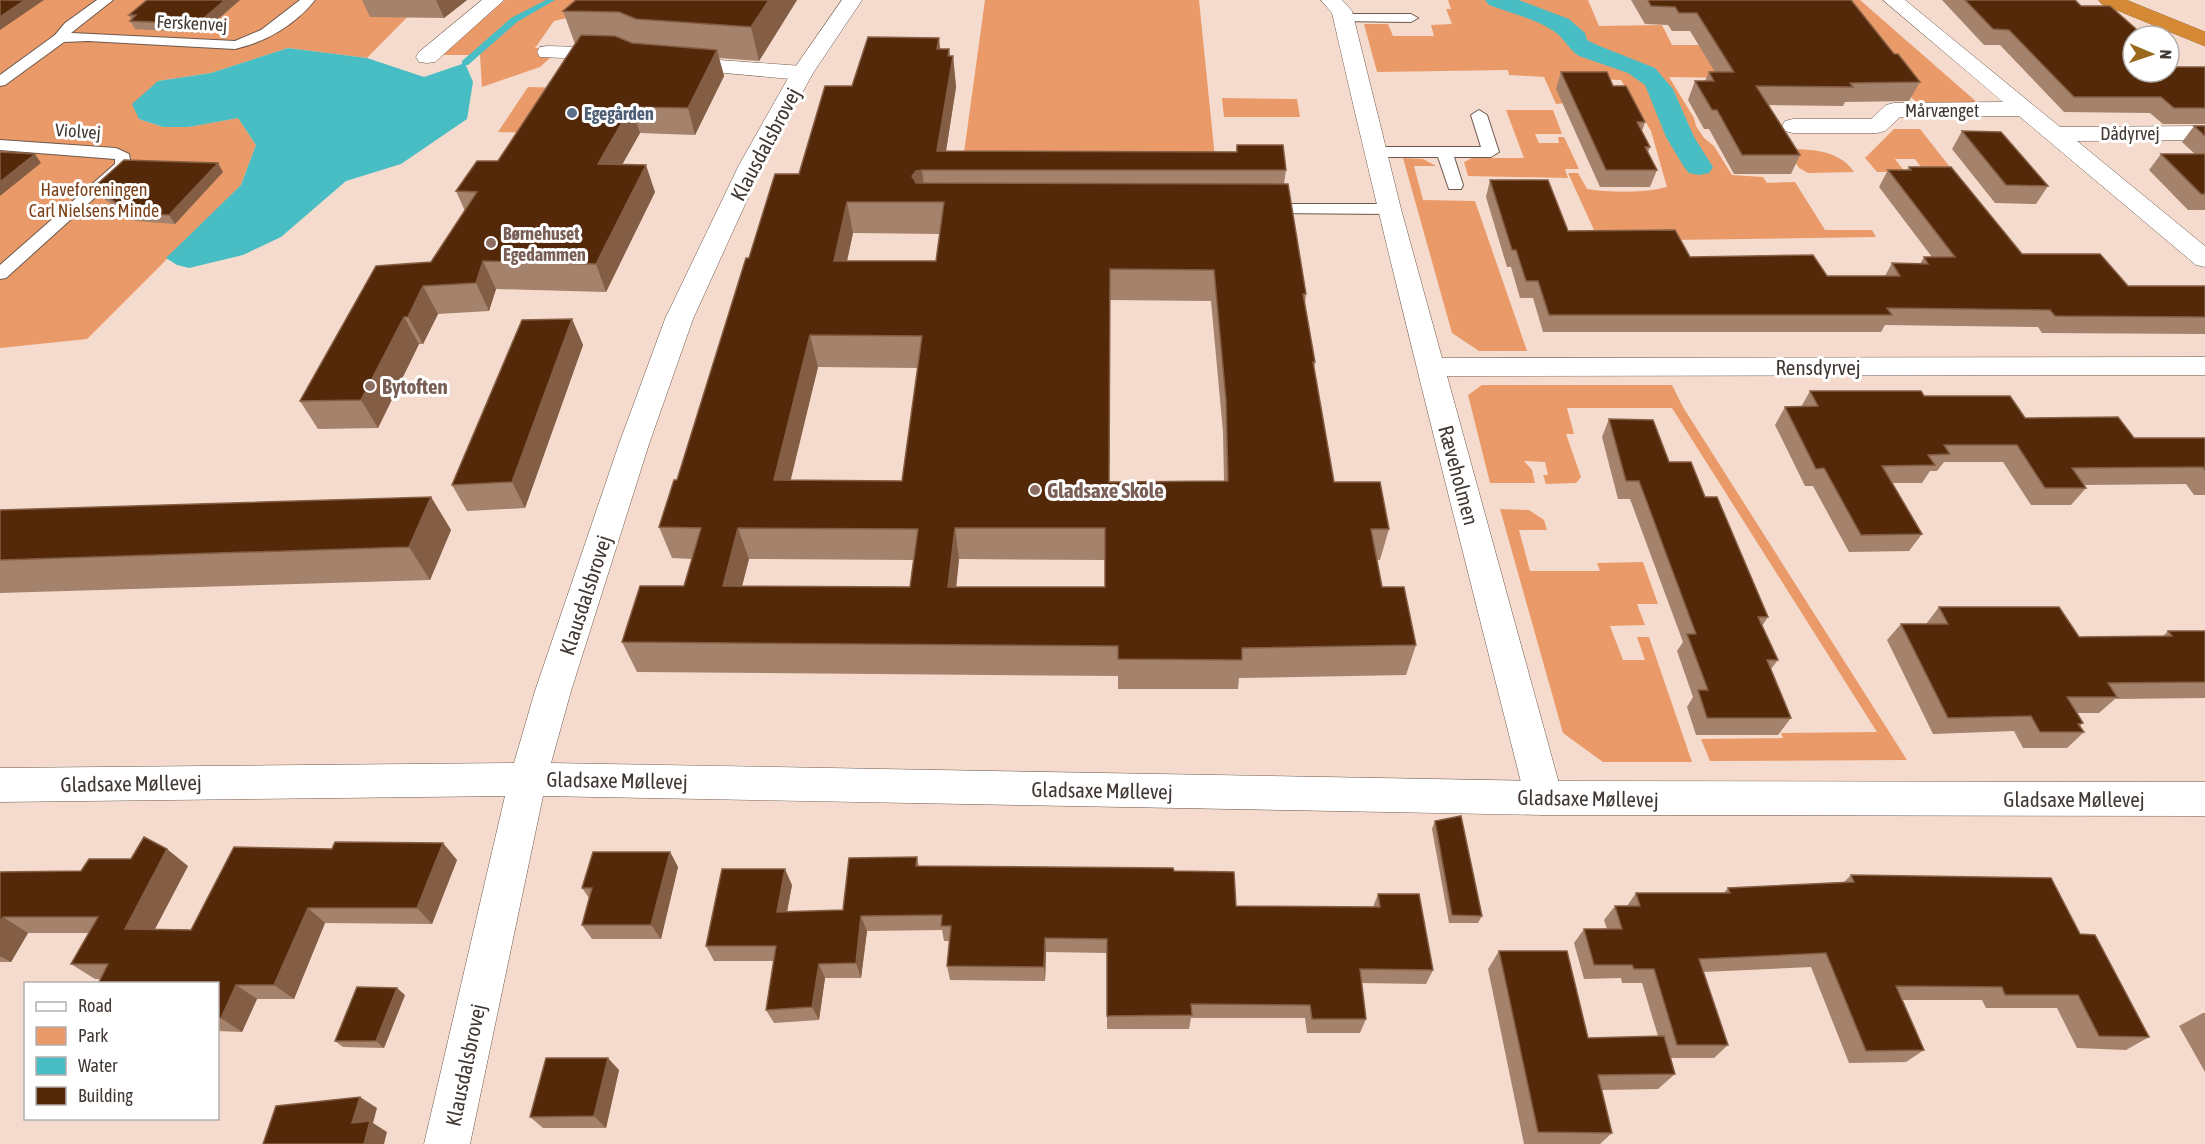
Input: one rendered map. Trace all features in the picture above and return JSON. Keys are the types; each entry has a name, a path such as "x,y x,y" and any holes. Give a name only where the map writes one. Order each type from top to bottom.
{"highway":[{"path":"2109,0 2205,40"}],"street":[{"path":"427,57 494,0"},
{"name":"Klausdalsbrovej","path":"447,1144 528,779 553,691 634,444 679,319 752,165 802,73 852,0"},
{"name":"Mårvænget","path":"1893,0 2205,259"},
{"name":"Ræveholmen","path":"1337,9 1544,798"},
{"name":"Klausdalsbrovej","path":"548,52 629,54 643,59 802,73"},
{"name":"Mårvænget","path":"1792,126 1877,126 1894,110 2026,109"},
{"name":"Dådyrvej","path":"2056,134 2205,133"},
{"name":"Rensdyrvej","path":"1430,367 2205,366"},
{"name":"Gladsaxe Møllevej","path":"0,785 528,779 1544,798 2205,799"}],"lane":[{"path":"0,81 60,38 70,26 106,0"},
{"name":"Ferskenvej","path":"60,38 88,37 235,45 253,41 274,30 308,0"},
{"name":"Ræveholmen","path":"1337,9 1411,18"},
{"path":"1375,152 1491,152 1479,115"},
{"name":"Violvej","path":"0,145 116,153 123,157 123,165 0,274"},
{"path":"1444,152 1455,185"},
{"path":"1246,208 1389,208"}],"green space":[{"name":"Haveforeningen Carl Nielsens Minde","path":"0,0 424,0 367,58 288,48 211,73 158,81 139,119 163,127 188,127 238,118 256,145 241,185 87,339 0,348"},
{"path":"505,0 750,0 571,17 554,21 535,48 547,49 544,56 550,58 540,67 482,87 480,55 438,55"},
{"path":"985,0 1199,0 1216,168 962,167"},
{"path":"1448,0 1588,0 1599,26 1662,25 1672,45 1800,45 1797,0 1860,0 1979,104 1917,103 1911,97 1734,78 1669,77 1694,118 1696,126 1704,138 1714,146 1732,175 1763,177 1767,183 1795,182 1825,230 1872,230 1876,237 1599,241 1568,173 1578,173 1587,189 1627,192 1667,187 1651,131 1621,80 1562,78 1573,102 1556,104 1544,77 1509,75 1508,70 1377,72 1364,24 1388,24 1393,36 1434,36 1431,25 1452,24 1446,9 1451,9"},
{"path":"528,87 567,88 539,133 498,132"},
{"path":"1222,98 1297,99 1300,117 1224,117"},
{"path":"1506,110 1553,110 1562,134 1535,134 1539,143 1559,143 1558,137 1564,137 1579,169 1565,169 1568,178 1468,176 1464,162 1472,158 1524,158"},
{"path":"1894,129 1920,129 1953,171 1925,172 1915,159 1895,159 1905,172 1877,172 1865,158"},
{"path":"1786,149 1815,150 1833,155 1841,159 1854,172 1808,173 1799,168"},
{"path":"1403,158 1423,159 1436,166 1414,166 1423,200 1475,201 1527,351 1479,351 1452,333"},
{"path":"1482,385 1672,385 1683,407 1907,760 1710,761 1701,739 1783,738 1781,733 1877,732 1672,408 1567,408 1574,434 1566,434 1581,477 1576,483 1546,484 1543,475 1548,475 1545,462 1524,461 1532,470 1535,483 1490,483 1468,395"},
{"path":"1500,509 1529,510 1544,520 1547,530 1519,530 1530,571 1600,571 1597,563 1643,562 1658,604 1637,604 1645,625 1610,626 1623,660 1645,660 1637,637 1649,637 1692,762 1603,762 1563,733"}],"water":[{"path":"288,48 367,58 424,77 465,63 473,82 467,119 401,164 346,181 281,237 243,255 189,268 177,265 166,258 241,185 256,145 238,118 189,127 163,127 139,119 132,104 158,81 211,73"}],"building":[{"path":"0,0 25,0 0,17"},
{"path":"147,0 225,0 197,24 130,21 136,15 129,15"},
{"path":"576,0 769,0 751,27 636,19 619,12 563,11"},
{"path":"1648,0 1851,0 1894,54 1898,54 1920,82 1850,83 1853,87 1756,86 1800,155 1742,155 1717,110 1712,110 1695,81 1714,81 1709,72 1734,72 1697,13 1679,13 1675,7 1651,6"},
{"path":"1965,0 2075,0 2081,6 2110,6 2130,24 2121,24 2121,84 2181,84 2181,67 2205,67 2205,108 2174,108 2161,97 2074,97 2009,30 1993,29"},
{"path":"581,35 615,36 632,43 717,50 688,108 631,107 598,164 646,165 596,264 483,261 476,283 423,286 408,317 404,317 361,400 300,401 376,266 431,262 477,192 456,191 477,161 498,161"},
{"path":"868,37 939,38 937,49 949,49 948,56 953,56 937,151 1237,152 1237,145 1283,145 1286,170 922,170 916,171 912,176 916,183 1288,184 1306,294 1303,294 1315,362 1313,362 1334,482 1380,482 1389,529 1371,529 1382,587 1404,587 1416,645 1242,648 1242,660 1118,659 1118,646 622,642 640,586 684,586 701,528 659,527 674,480 677,480 746,258 749,258 775,174 799,174 825,86 852,86","holes":["847,202 944,202 936,261 834,261","1110,269 1214,270 1226,400 1228,481 1109,482","810,335 922,336 902,481 774,480","738,528 918,529 910,587 723,586","955,528 1105,528 1105,587 948,587"]},
{"path":"1561,72 1607,72 1613,86 1626,86 1645,122 1637,122 1650,147 1645,147 1657,170 1606,170"},
{"path":"2194,126 2205,126 2205,136"},
{"path":"1962,131 2001,132 2048,186 2006,185"},
{"path":"0,152 35,154 0,182"},
{"path":"2161,154 2205,154 2205,194 2201,194"},
{"path":"124,160 218,163 169,215 129,212 94,187"},
{"path":"1909,167 1951,167 2022,254 2100,254 2128,286 2205,286 2205,317 2055,316 2050,310 1887,308 1892,315 1549,315 1538,281 1526,281 1516,250 1512,250 1490,180 1548,180 1568,231 1675,230 1690,257 1813,255 1827,276 1900,276 1892,263 1928,264 1924,257 1955,257 1888,170 1911,170"},
{"path":"572,319 512,482 452,485 522,320"},
{"path":"1810,391 1921,391 1924,396 2010,396 2025,418 2118,417 2134,438 2205,438 2205,470 2203,467 2072,468 2086,488 2045,488 2017,445 1944,445 1950,454 1928,455 1935,465 1882,466 1922,534 1861,535 1824,468 1816,469 1785,407 1818,406"},
{"path":"1609,419 1653,420 1669,462 1691,462 1705,497 1717,497 1768,617 1758,617 1778,660 1767,660 1791,718 1707,718 1698,690 1708,690 1687,634 1696,634 1639,481 1626,481"},
{"path":"431,497 409,547 0,560 0,510"},
{"path":"1939,607 2059,607 2079,637 2172,636 2168,631 2205,631 2205,682 2108,683 2117,697 2067,697 2083,723 2078,724 2084,732 2040,732 2031,716 1948,718 1901,624 1948,624"},
{"path":"1461,816 1482,916 1452,915 1435,821"},
{"path":"144,837 167,849 125,929 191,930 234,847 332,849 335,842 443,843 417,908 308,908 274,985 236,985 221,1018 219,1018 219,982 99,982 108,964 71,964 98,917 3,917 0,922 0,872 81,871 89,859 131,859"},
{"path":"593,852 670,852 651,925 582,925 592,888 582,888"},
{"path":"917,857 916,866 1173,868 1174,871 1234,872 1236,906 1380,907 1378,894 1419,894 1433,970 1360,969 1366,1019 1312,1019 1310,1005 1191,1004 1192,1015 1107,1016 1107,939 1045,938 1044,967 947,966 951,926 941,926 942,915 861,916 856,963 819,964 812,1007 766,1010 776,946 706,946 722,869 785,869 777,912 843,910 849,858"},
{"path":"1851,875 2051,878 2080,934 2095,935 2149,1037 2099,1036 2078,995 2005,995 2002,987 1896,986 1924,1050 1866,1051 1826,953 1699,959 1728,1045 1677,1045 1654,969 1634,969 1632,965 1594,965 1584,929 1622,929 1615,906 1640,906 1636,893 1730,893 1728,888 1854,882"},
{"path":"1499,951 1567,951 1588,1038 1664,1036 1675,1074 1598,1075 1612,1133 1538,1132"},
{"path":"357,987 397,988 376,1041 335,1041"},
{"path":"546,1058 608,1058 594,1116 530,1117"},
{"path":"360,1097 352,1123 370,1121 364,1144 263,1144 276,1106"}],"waterway":[{"path":"465,63 514,20 551,0"},
{"path":"1497,0 1560,24 1576,38"},
{"path":"1579,45 1597,55 1637,68 1654,80 1683,144 1699,167"}],"place":[{"name":"Egegården","path":"572,113"},
{"name":"Børnehuset Egedammen","path":"491,243"},
{"name":"Bytoften","path":"370,386"},
{"name":"Gladsaxe Skole","path":"1035,490"}]}
